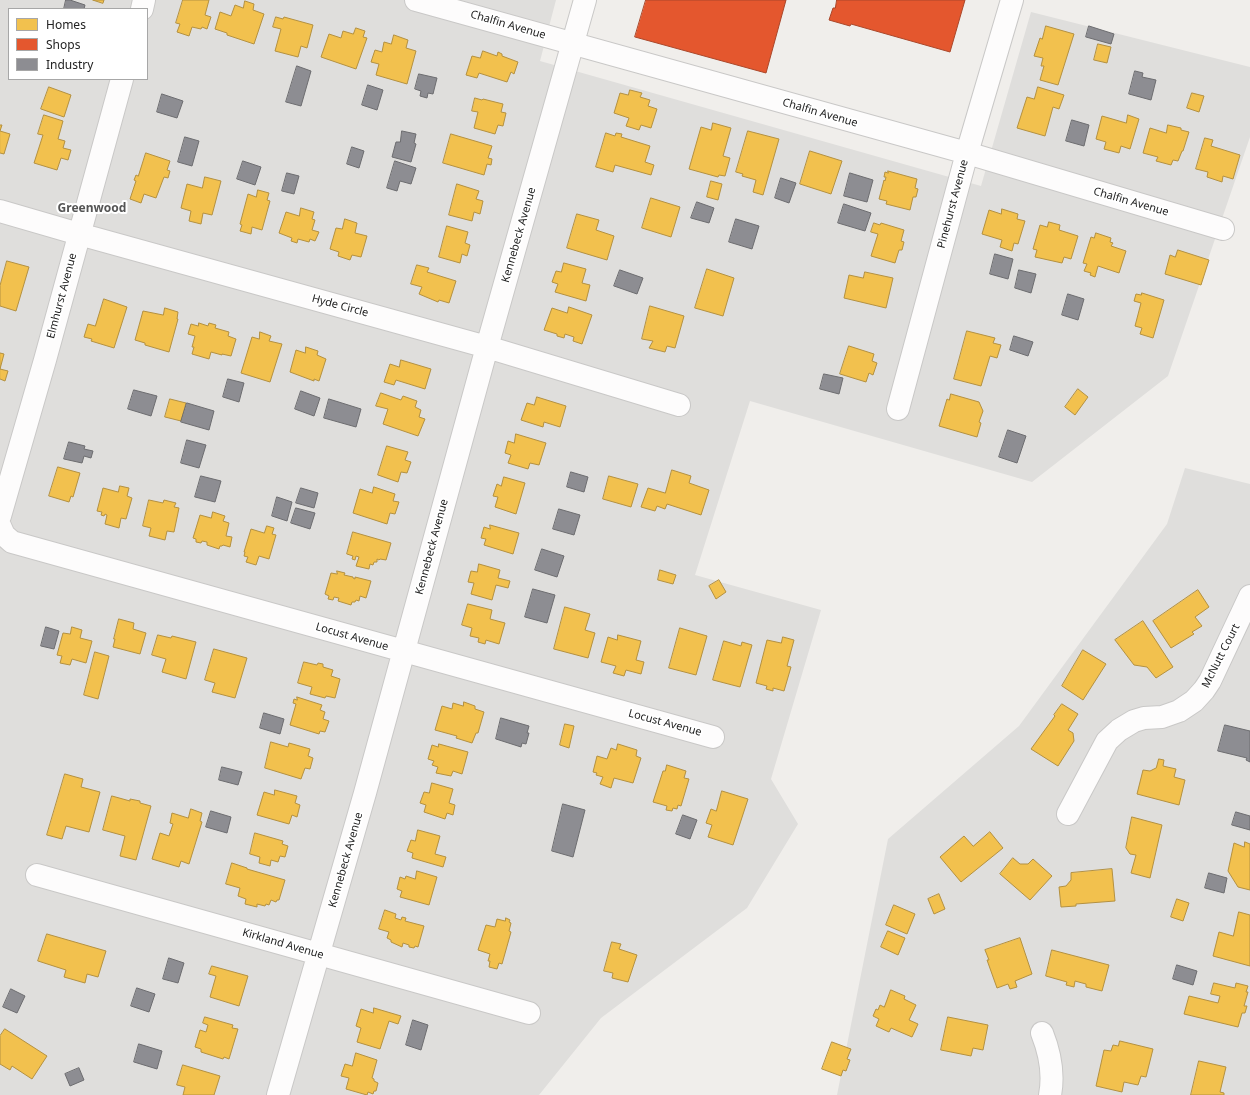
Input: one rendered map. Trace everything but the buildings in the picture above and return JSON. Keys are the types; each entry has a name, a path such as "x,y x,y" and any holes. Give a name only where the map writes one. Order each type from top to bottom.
{"street":[{"name":"Chalfin Avenue","path":"416,0 967,154 1223,229"},
{"name":"Kennebeck Avenue","path":"278,1095 320,954 487,347 585,0"},
{"name":"Pinehurst Avenue","path":"898,409 967,154 1012,0"},
{"name":"Elmhurst Avenue","path":"0,518 122,80"},
{"name":"Hyde Circle","path":"0,212 487,347 679,405"},
{"name":"Locust Avenue","path":"0,518 4,535 12,542 713,737"},
{"name":"McNutt Court","path":"1068,814 1107,742 1120,730 1134,721 1144,718 1162,717 1179,711 1194,701 1204,690 1210,681 1250,596"},
{"name":"Kirkland Avenue","path":"37,875 529,1013"},
{"path":"1042,1033 1047,1045 1051,1063 1052,1085 1050,1095"}],"shaded area":[{"path":"0,0 556,0 540,61 981,186 1031,12 1250,67 1250,137 1168,376 1032,482 750,401 695,575 821,610 771,779 798,824 747,908 601,1018 539,1095 0,1095"},
{"path":"1185,468 1250,484 1250,1095 837,1095 888,839 1019,726 1167,524"}],"district":[{"name":"Greenwood","path":"92,209"}]}
